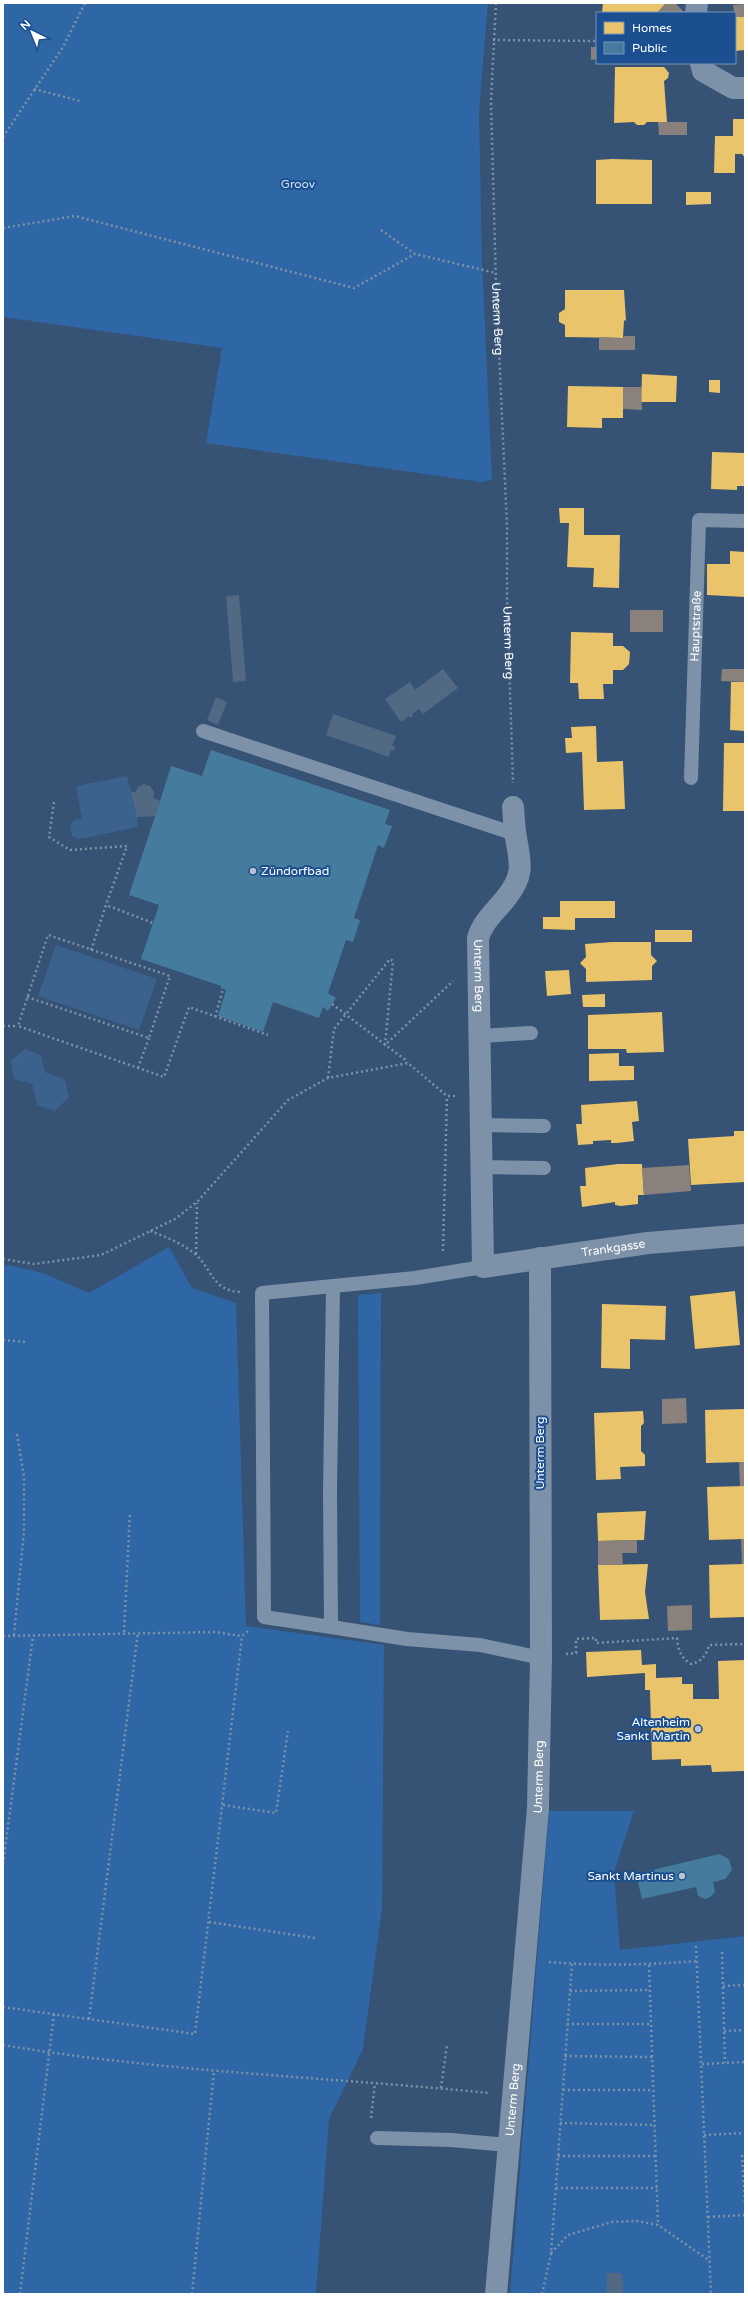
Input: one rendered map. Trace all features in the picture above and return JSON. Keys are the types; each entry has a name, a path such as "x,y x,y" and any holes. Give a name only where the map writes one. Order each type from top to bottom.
{"street":[{"path":"701,64 703,71 709,75 733,88 745,88"},
{"name":"Unterm Berg","path":"483,1267 483,1167 478,938 486,920 514,888 519,875 521,861 515,834 513,807"},
{"name":"Trankgasse","path":"483,1267 648,1243 745,1235"},
{"name":"Unterm Berg","path":"496,2294 538,1808 541,1658 540,1258"}],"lane":[{"name":"Hauptstraße","path":"691,778 699,520 745,521"},
{"path":"203,731 515,834"},
{"path":"480,1036 531,1033"},
{"path":"482,1125 544,1126"},
{"path":"483,1167 544,1168"},
{"path":"483,1267 333,1287 262,1293 264,1617 407,1639 480,1645 541,1658"},
{"path":"331,1627 330,1491 333,1287"},
{"path":"377,2138 451,2140 508,2145"}],"path":[{"path":"3,137 63,47 85,3"},
{"name":"Unterm Berg","path":"496,3 491,101 496,273 507,526 507,597 513,807"},
{"path":"493,40 596,41"},
{"path":"34,89 80,101"},
{"path":"3,228 75,216 354,288 415,254"},
{"path":"381,230 415,254 496,273"},
{"path":"54,802 49,837 70,850 127,846 91,950"},
{"path":"106,905 153,923"},
{"path":"18,1026 48,935 170,976 138,1068"},
{"path":"385,1045 478,958"},
{"path":"328,1078 334,1029 390,959 393,961 385,1045"},
{"path":"215,1017 224,989"},
{"path":"27,997 149,1038"},
{"path":"332,1004 408,1063 447,1096 481,1096"},
{"path":"3,1026 18,1026 164,1077 189,1007 268,1035"},
{"path":"3,1259 34,1264 101,1255 175,1219 197,1202 288,1100 328,1078 408,1063"},
{"path":"443,1273 447,1096"},
{"path":"196,1254 197,1202"},
{"path":"150,1231 175,1241 196,1254 211,1277 229,1291 262,1293"},
{"path":"3,1340 27,1342"},
{"path":"14,1635 24,1531 24,1477 17,1434"},
{"path":"124,1632 130,1513"},
{"path":"3,2007 195,2034 242,1636 264,1617"},
{"path":"3,1636 124,1632 215,1632 242,1636"},
{"path":"89,2019 138,1632"},
{"path":"3,1864 33,1636"},
{"path":"572,1654 576,1653 576,1639 596,1638 596,1643 677,1638 680,1653 684,1660 691,1664 696,1663 705,1656 709,1645 745,1644"},
{"path":"223,1805 276,1814 288,1731"},
{"path":"209,1922 315,1938"},
{"path":"696,1946 711,2294"},
{"path":"722,1952 726,2063"},
{"path":"566,1963 648,1965 697,1961"},
{"path":"542,2294 551,2254 572,1964"},
{"path":"648,1965 658,2225"},
{"path":"723,1986 745,1986"},
{"path":"570,1991 650,1990"},
{"path":"20,2294 54,2014"},
{"path":"567,2024 651,2024"},
{"path":"724,2031 745,2030"},
{"path":"3,2045 50,2053 214,2070 513,2095"},
{"path":"441,2088 447,2045"},
{"path":"565,2056 652,2057"},
{"path":"702,2064 745,2062"},
{"path":"192,2294 214,2070"},
{"path":"375,2083 371,2120 377,2138"},
{"path":"563,2090 653,2090"},
{"path":"560,2123 654,2125"},
{"path":"704,2135 745,2133"},
{"path":"742,2155 745,2205"},
{"path":"558,2156 656,2156"},
{"path":"556,2188 657,2188"},
{"path":"708,2217 745,2215"},
{"path":"551,2254 568,2235 612,2222 637,2221 658,2225 710,2261"}],"green space":[{"name":"Groov","path":"3,3 488,3 479,113 482,260 492,480 481,482 206,443 222,348 3,317"},
{"path":"169,1247 192,1288 236,1303 246,1626 384,1645 382,1908 363,2049 329,2119 316,2294 3,2294 3,1264 43,1273 89,1293"},
{"path":"381,1293 380,1625 360,1622 358,1295"},
{"name":"Sankt Martinus","path":"549,1811 634,1811 614,1872 620,1950 745,1936 745,2294 510,2294"}],"shaded area":[{"path":"127,776 131,791 135,793 138,787 144,784 152,789 154,798 160,801 155,816 137,817 138,827 85,838 77,839 72,836 70,826 74,820 82,818 76,786"},
{"path":"56,945 157,979 139,1030 38,996"},
{"path":"25,1049 41,1055 45,1072 65,1080 69,1098 54,1111 37,1105 32,1084 14,1079 11,1061"}],"building: Homes":[{"path":"603,3 666,3 658,12 602,12"},
{"path":"736,17 745,17 745,50 736,51"},
{"path":"615,67 664,67 669,73 668,78 664,81 667,122 647,122 644,125 637,125 634,122 614,123"},
{"path":"733,119 745,119 745,158 742,154 735,154 735,173 714,173 715,136 733,136"},
{"path":"596,160 652,160 652,204 596,204"},
{"path":"686,192 711,192 711,204 686,205"},
{"path":"565,290 624,290 626,321 624,320 623,338 565,337 565,325 559,322 559,313 565,309"},
{"path":"642,374 677,376 676,402 641,402"},
{"path":"709,380 720,380 720,393 709,392"},
{"path":"568,386 623,387 623,418 602,418 602,428 567,427"},
{"path":"712,452 745,453 745,486 737,486 737,490 711,489"},
{"path":"559,508 584,508 584,535 620,535 619,588 593,587 594,568 567,567 569,523 560,523"},
{"path":"730,551 745,552 745,597 707,595 707,564 730,564"},
{"path":"571,632 613,633 613,646 623,646 630,652 629,664 623,670 613,670 613,684 603,684 604,699 579,699 578,683 570,683"},
{"path":"731,682 745,682 745,731 730,730"},
{"path":"596,726 597,762 623,761 625,809 584,810 582,752 566,753 565,738 572,738 571,727"},
{"path":"724,743 745,743 745,811 723,811"},
{"path":"560,901 615,901 615,918 575,918 575,930 543,929 543,917 560,917"},
{"path":"655,930 692,930 692,942 655,942"},
{"path":"651,942 651,955 657,961 652,966 652,980 586,982 586,969 580,963 586,957 585,944"},
{"path":"569,970 571,994 547,996 545,971"},
{"path":"605,994 605,1007 583,1007 582,995"},
{"path":"662,1012 664,1052 627,1053 626,1049 588,1049 588,1015"},
{"path":"619,1053 619,1066 634,1066 634,1080 589,1081 589,1054"},
{"path":"637,1101 639,1121 632,1122 634,1141 611,1143 611,1140 593,1141 593,1144 578,1145 576,1124 582,1124 581,1105"},
{"path":"734,1131 745,1131 745,1182 691,1185 688,1139 734,1136"},
{"path":"618,1164 642,1164 644,1195 638,1195 638,1204 621,1206 615,1205 615,1202 582,1207 580,1186 586,1186 585,1168"},
{"path":"735,1291 740,1345 695,1349 690,1296"},
{"path":"602,1304 666,1306 665,1340 630,1339 630,1369 601,1368"},
{"path":"745,1409 745,1462 706,1463 705,1410"},
{"path":"643,1411 644,1423 641,1426 641,1451 645,1455 645,1466 620,1467 621,1479 596,1480 594,1413"},
{"path":"745,1486 745,1539 709,1540 707,1487"},
{"path":"646,1511 644,1540 598,1541 597,1513"},
{"path":"648,1564 645,1592 649,1619 600,1620 598,1565"},
{"path":"745,1564 745,1617 710,1618 709,1565"},
{"name":"Altenheim Sankt Martin","path":"641,1650 642,1665 656,1664 656,1678 682,1677 682,1684 693,1684 693,1699 719,1699 718,1661 745,1660 745,1771 712,1772 711,1765 681,1766 681,1759 652,1760 650,1690 645,1690 645,1673 587,1677 586,1652"}],"building: Public":[{"name":"Zündorfbad","path":"211,750 390,810 385,824 392,826 384,848 378,845 354,918 360,920 353,942 346,940 328,993 336,998 328,1011 323,1007 319,1018 273,1002 263,1032 218,1016 226,990 221,988 221,986 141,959 159,905 129,895 171,766 202,776"},
{"name":"Sankt Martinus","path":"719,1854 729,1859 732,1870 725,1879 713,1882 715,1892 710,1897 705,1899 698,1896 696,1887 642,1899 636,1874"}],"building: Industry":[{"path":"666,3 675,3 684,12 658,12"},
{"path":"745,4 745,17 736,17 736,12 734,12 733,5"},
{"path":"591,47 596,47 596,59 591,60"},
{"path":"658,122 687,122 687,135 659,135"},
{"path":"624,336 635,336 635,350 599,350 599,337 623,338"},
{"path":"623,387 641,387 642,410 623,409"},
{"path":"630,610 663,610 663,632 630,632"},
{"path":"722,669 745,669 745,682 721,681"},
{"path":"689,1165 691,1191 644,1195 642,1168"},
{"path":"686,1398 687,1423 662,1424 662,1399"},
{"path":"739,1462 745,1462 745,1486 740,1486"},
{"path":"741,1539 745,1539 745,1564 742,1564"},
{"path":"637,1540 637,1553 622,1553 623,1565 598,1565 598,1541"},
{"path":"692,1605 692,1630 668,1631 667,1606"}],"building: Other":[{"path":"239,595 246,681 233,682 226,596"},
{"path":"443,669 458,688 423,714 419,709 412,714 413,716 411,718 409,716 401,722 385,699 410,682 415,690"},
{"path":"216,697 227,702 218,725 207,720"},
{"path":"333,714 396,736 392,746 395,747 394,751 391,750 389,757 326,735"},
{"path":"144,784 150,786 154,792 153,798 160,801 155,816 137,817 131,791 135,793 138,787"},
{"path":"606,2273 622,2273 623,2294 607,2294"}],"place":[{"name":"Zündorfbad","path":"253,871"},
{"name":"Altenheim Sankt Martin","path":"698,1729"},
{"name":"Sankt Martinus","path":"682,1876"}]}
